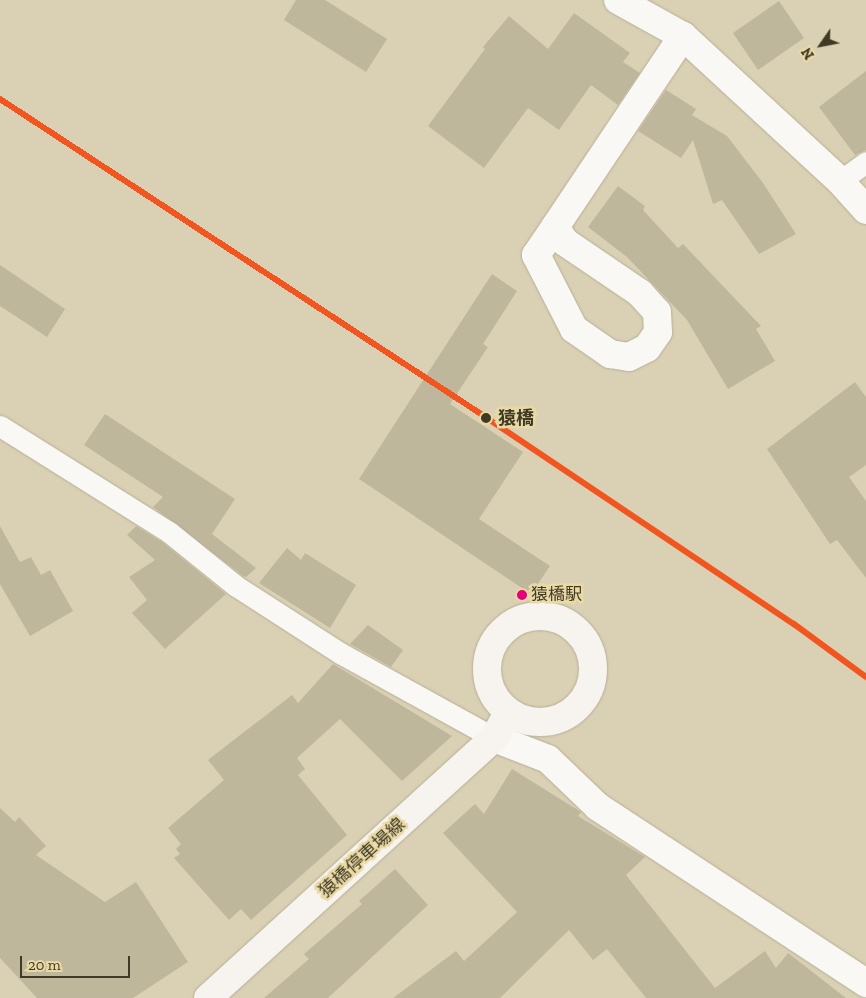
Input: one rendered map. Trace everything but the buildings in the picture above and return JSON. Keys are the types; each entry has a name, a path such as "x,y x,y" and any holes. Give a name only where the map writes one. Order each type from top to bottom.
{"main road":[{"name":"猿橋停車場線","path":"208,998 494,738 508,713"}],"street":[{"path":"618,0 683,36 840,180 866,210"},
{"path":"555,227 565,242 640,293 657,312 658,332 647,348 630,357 610,354 574,329 536,255 683,36"},
{"path":"494,738 548,759 598,807 866,983"}],"lane":[{"path":"840,180 866,162"},
{"path":"0,426 169,532 236,586 340,653 494,738"}],"transit line":[{"path":"0,99 478,412 794,624 866,677"}],"place":[{"name":"猿橋","path":"486,418"},
{"name":"猿橋駅","path":"522,595"}]}
